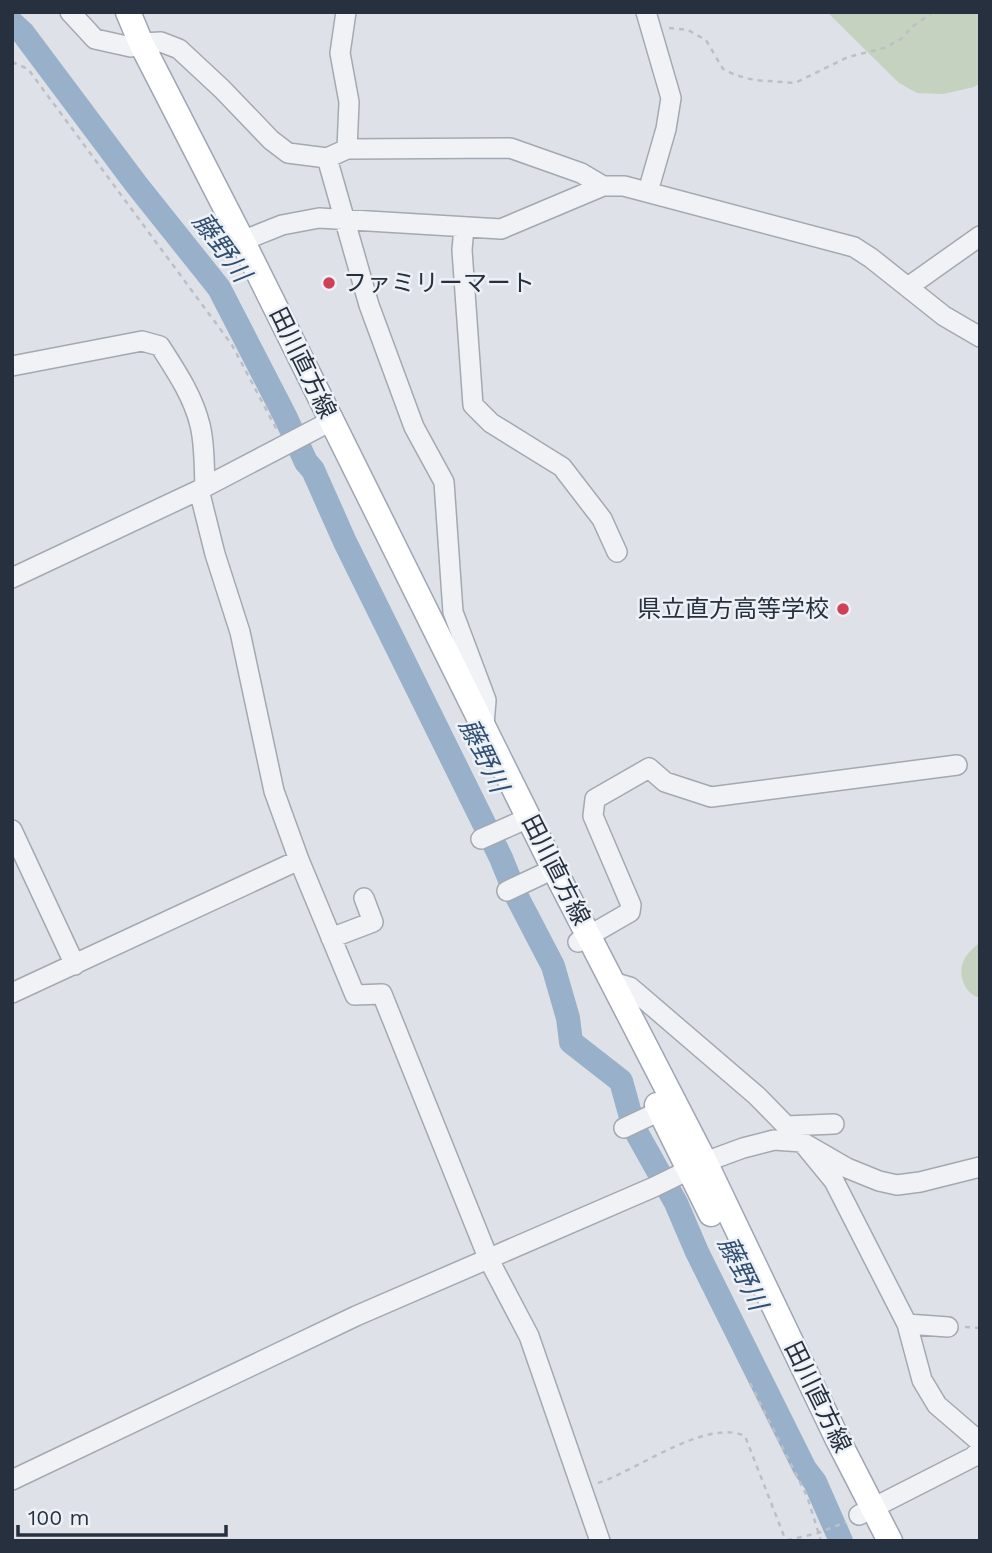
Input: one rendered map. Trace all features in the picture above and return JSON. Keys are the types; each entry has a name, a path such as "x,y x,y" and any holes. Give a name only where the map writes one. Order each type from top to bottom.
{"main road":[{"name":"田川直方線","path":"116,12 136,45 237,242 478,728 553,867 659,1111 837,1438 872,1541"},
{"name":"田川直方線","path":"128,12 136,45"},
{"name":"田川直方線","path":"478,728 517,823 542,874 613,982 692,1169"},
{"name":"田川直方線","path":"861,1514 890,1541"}],"street":[{"path":"70,12 95,39 136,45 162,42 179,49 271,140 288,152 327,158 347,149 510,148 581,173 603,186"},
{"path":"345,12 340,53 349,102 347,149"},
{"path":"648,20 671,98 666,129 651,181"},
{"path":"327,158 369,306 414,427 444,482 453,612 486,700 478,728"},
{"path":"237,242 282,225 319,218 501,229 603,186 624,186 854,247 944,316 980,337"},
{"path":"464,227 462,250 473,405 491,423 562,467 602,519 617,552"},
{"path":"908,287 980,236"},
{"path":"12,366 142,341 160,346 180,377 201,428 202,488 215,554 240,632 274,791 299,860 355,995 382,994 489,1260 529,1336 600,1541"},
{"path":"12,578 202,488 325,424"},
{"path":"583,938 630,912 631,905 593,816 595,799 649,768 665,782 710,797 957,765"},
{"path":"481,839 517,823"},
{"path":"12,830 75,965"},
{"path":"12,993 299,860"},
{"path":"507,891 542,874"},
{"path":"331,938 373,922 364,898"},
{"path":"613,982 630,986 757,1096 802,1142 834,1181 907,1324 922,1380 937,1405 980,1442"},
{"path":"624,1128 659,1111"},
{"path":"786,1126 834,1124"},
{"path":"12,1480 356,1316 743,1148 774,1140 802,1142 847,1168 897,1185 980,1167"},
{"path":"907,1324 948,1327"},
{"path":"861,1514 973,1457 980,1450"}],"path":[{"path":"648,20 688,30 706,40 723,69 735,75 754,80 795,83 848,57 884,48 901,40 912,27 933,12"},
{"path":"12,62 29,69 232,345 284,444"},
{"path":"750,1383 807,1496 821,1541"},
{"path":"582,1490 615,1478 681,1442 735,1431 745,1436 783,1536 789,1540 819,1533 861,1514"}],"green space":[{"path":"827,12 980,12 980,83 974,87 943,94 917,93 899,83"},
{"path":"980,942 980,998 966,988 961,971 965,957"}],"waterway":[{"name":"藤野川","path":"12,23 23,33 136,184 219,288 306,462 313,470 345,542 553,966 568,1018 571,1042 621,1081 634,1128 676,1203 697,1252 805,1469 815,1482 841,1541"}],"place":[{"name":"ファミリーマート","path":"329,283"},
{"name":"県立直方高等学校","path":"843,609"}]}
